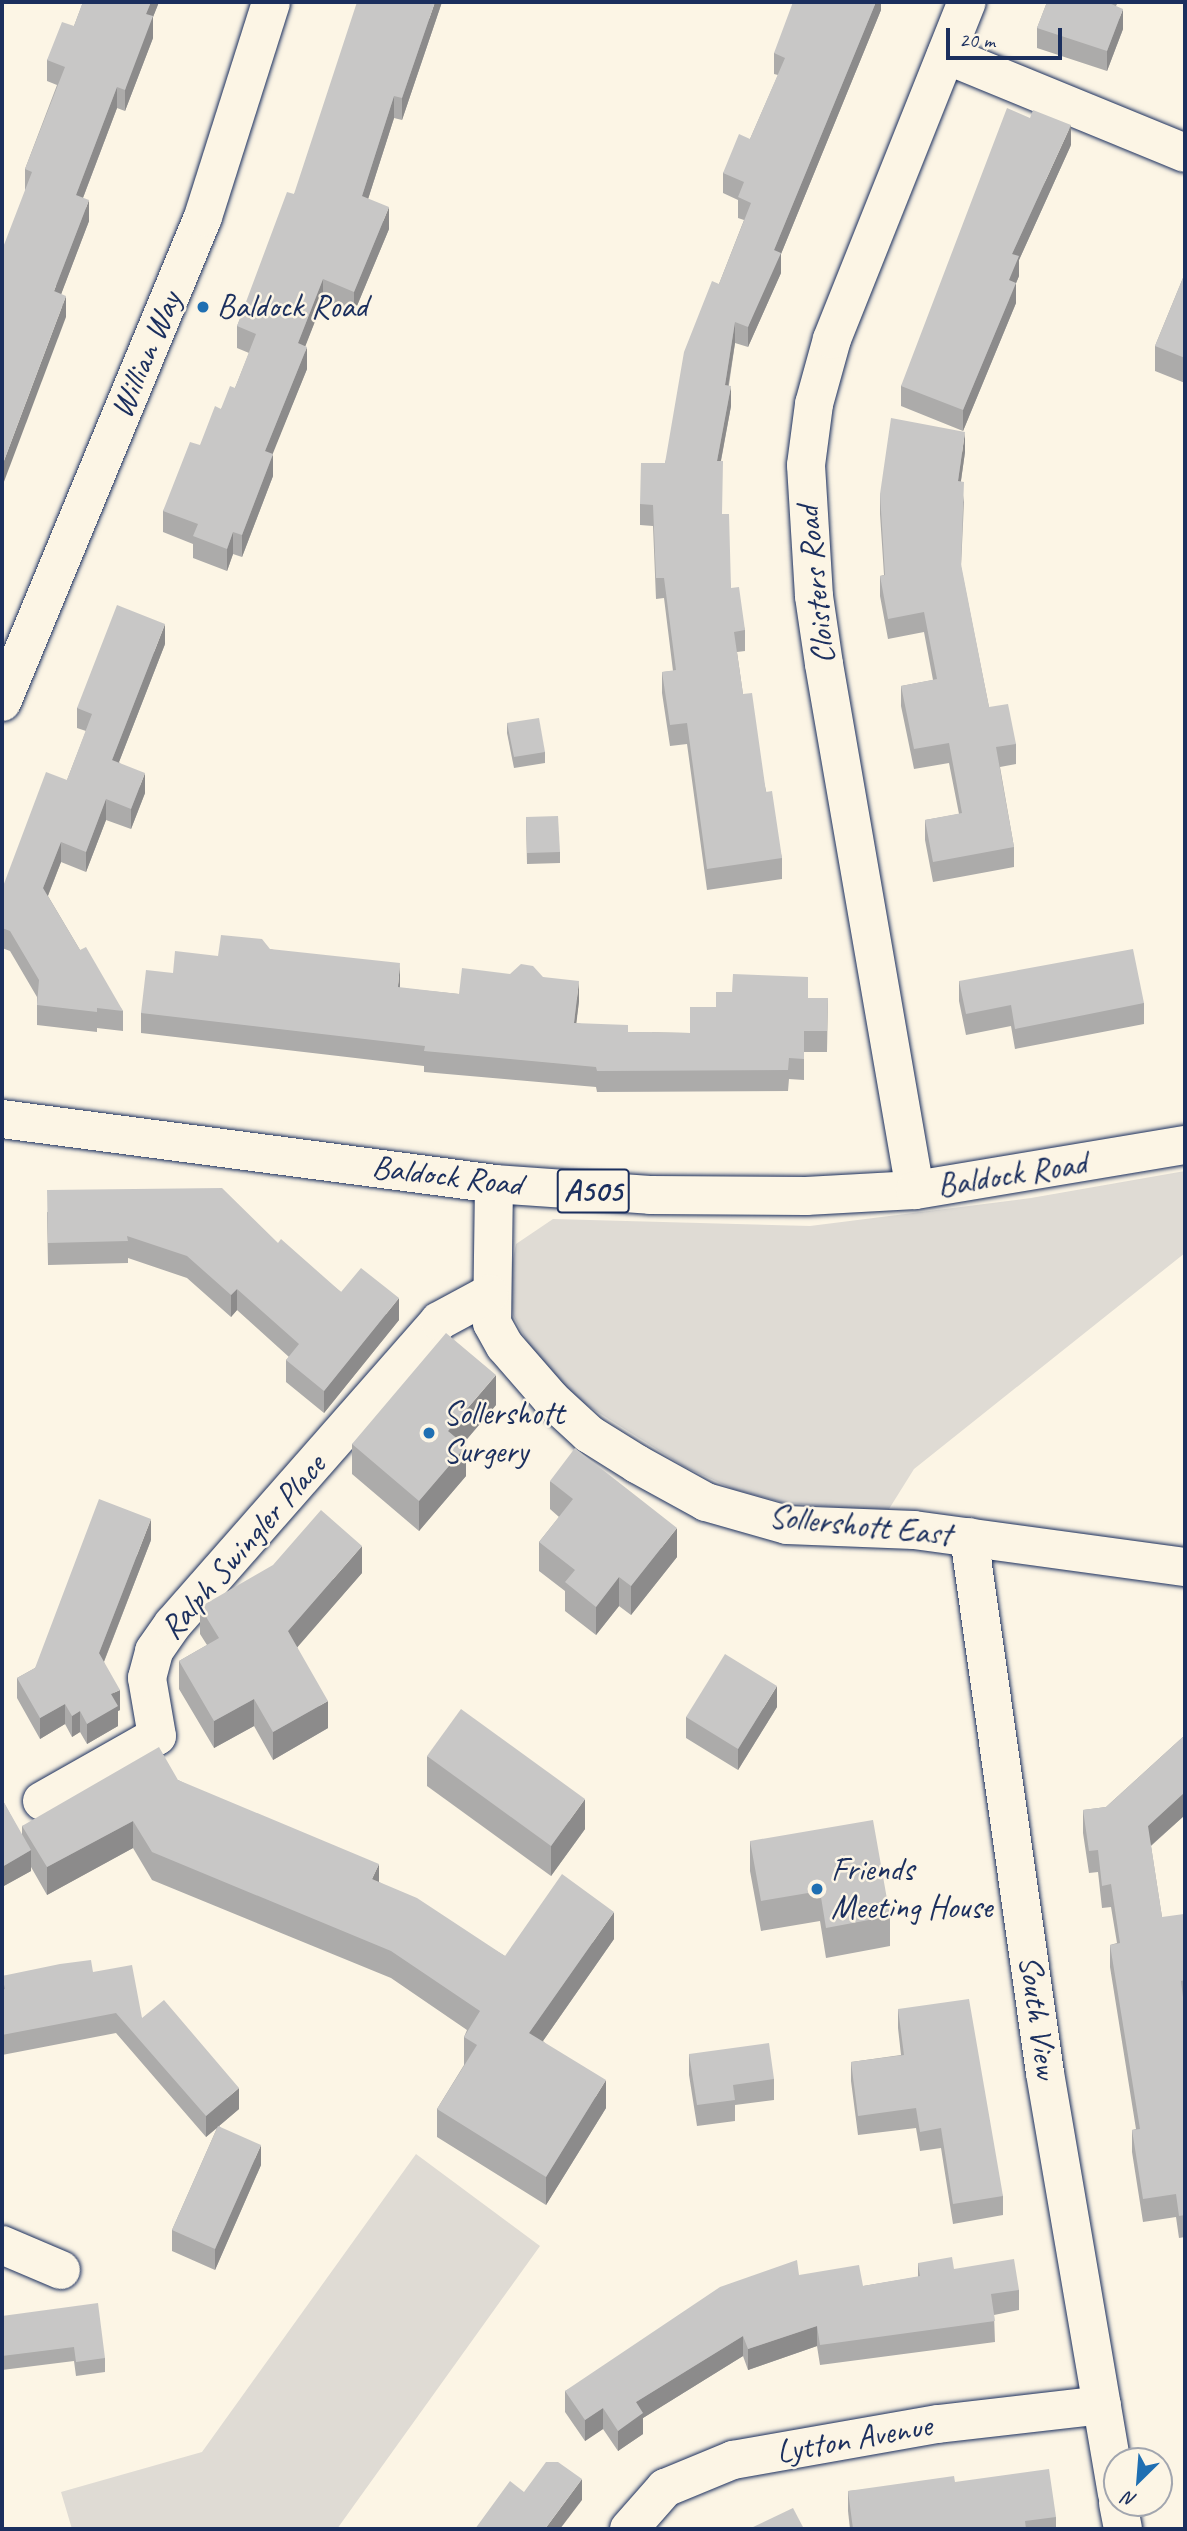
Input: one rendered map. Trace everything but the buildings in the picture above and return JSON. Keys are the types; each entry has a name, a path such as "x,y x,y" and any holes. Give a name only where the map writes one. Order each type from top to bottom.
{"street":[{"name":"Willian Way","path":"2,702 203,217 271,2"},
{"name":"Cloisters Road","path":"915,1190 824,664 811,560 806,465 814,404 832,339 967,2"},
{"path":"946,55 1185,153"},
{"name":"Baldock Road","path":"2,1119 494,1184 650,1195 806,1196 915,1190 1185,1145"},
{"name":"Sollershott East","path":"494,1184 489,1294 492,1323 505,1346 561,1408 589,1434 706,1502 787,1525 875,1527 969,1537 1185,1567"},
{"name":"Ralph Swingler Place","path":"42,1801 157,1736 147,1678 153,1651 173,1624 439,1321 489,1294"},
{"name":"South View","path":"969,1537 1045,2073 1109,2447"},
{"path":"4,2252 61,2270"},
{"name":"Lytton Avenue","path":"629,2529 665,2488 733,2460 939,2424 1102,2405"}],"shaded area":[{"path":"1185,1171 1185,1253 914,1469 889,1509 873,1511 781,1502 733,1489 685,1467 577,1399 539,1364 513,1315 508,1284 516,1244 553,1219 810,1226 1031,1198"},
{"path":"416,2154 540,2246 337,2529 72,2529 61,2492 202,2452"}],"place":[{"name":"Baldock Road","path":"203,307"},
{"name":"Sollershott Surgery","path":"429,1433"},
{"name":"Friends Meeting House","path":"817,1889"}]}
